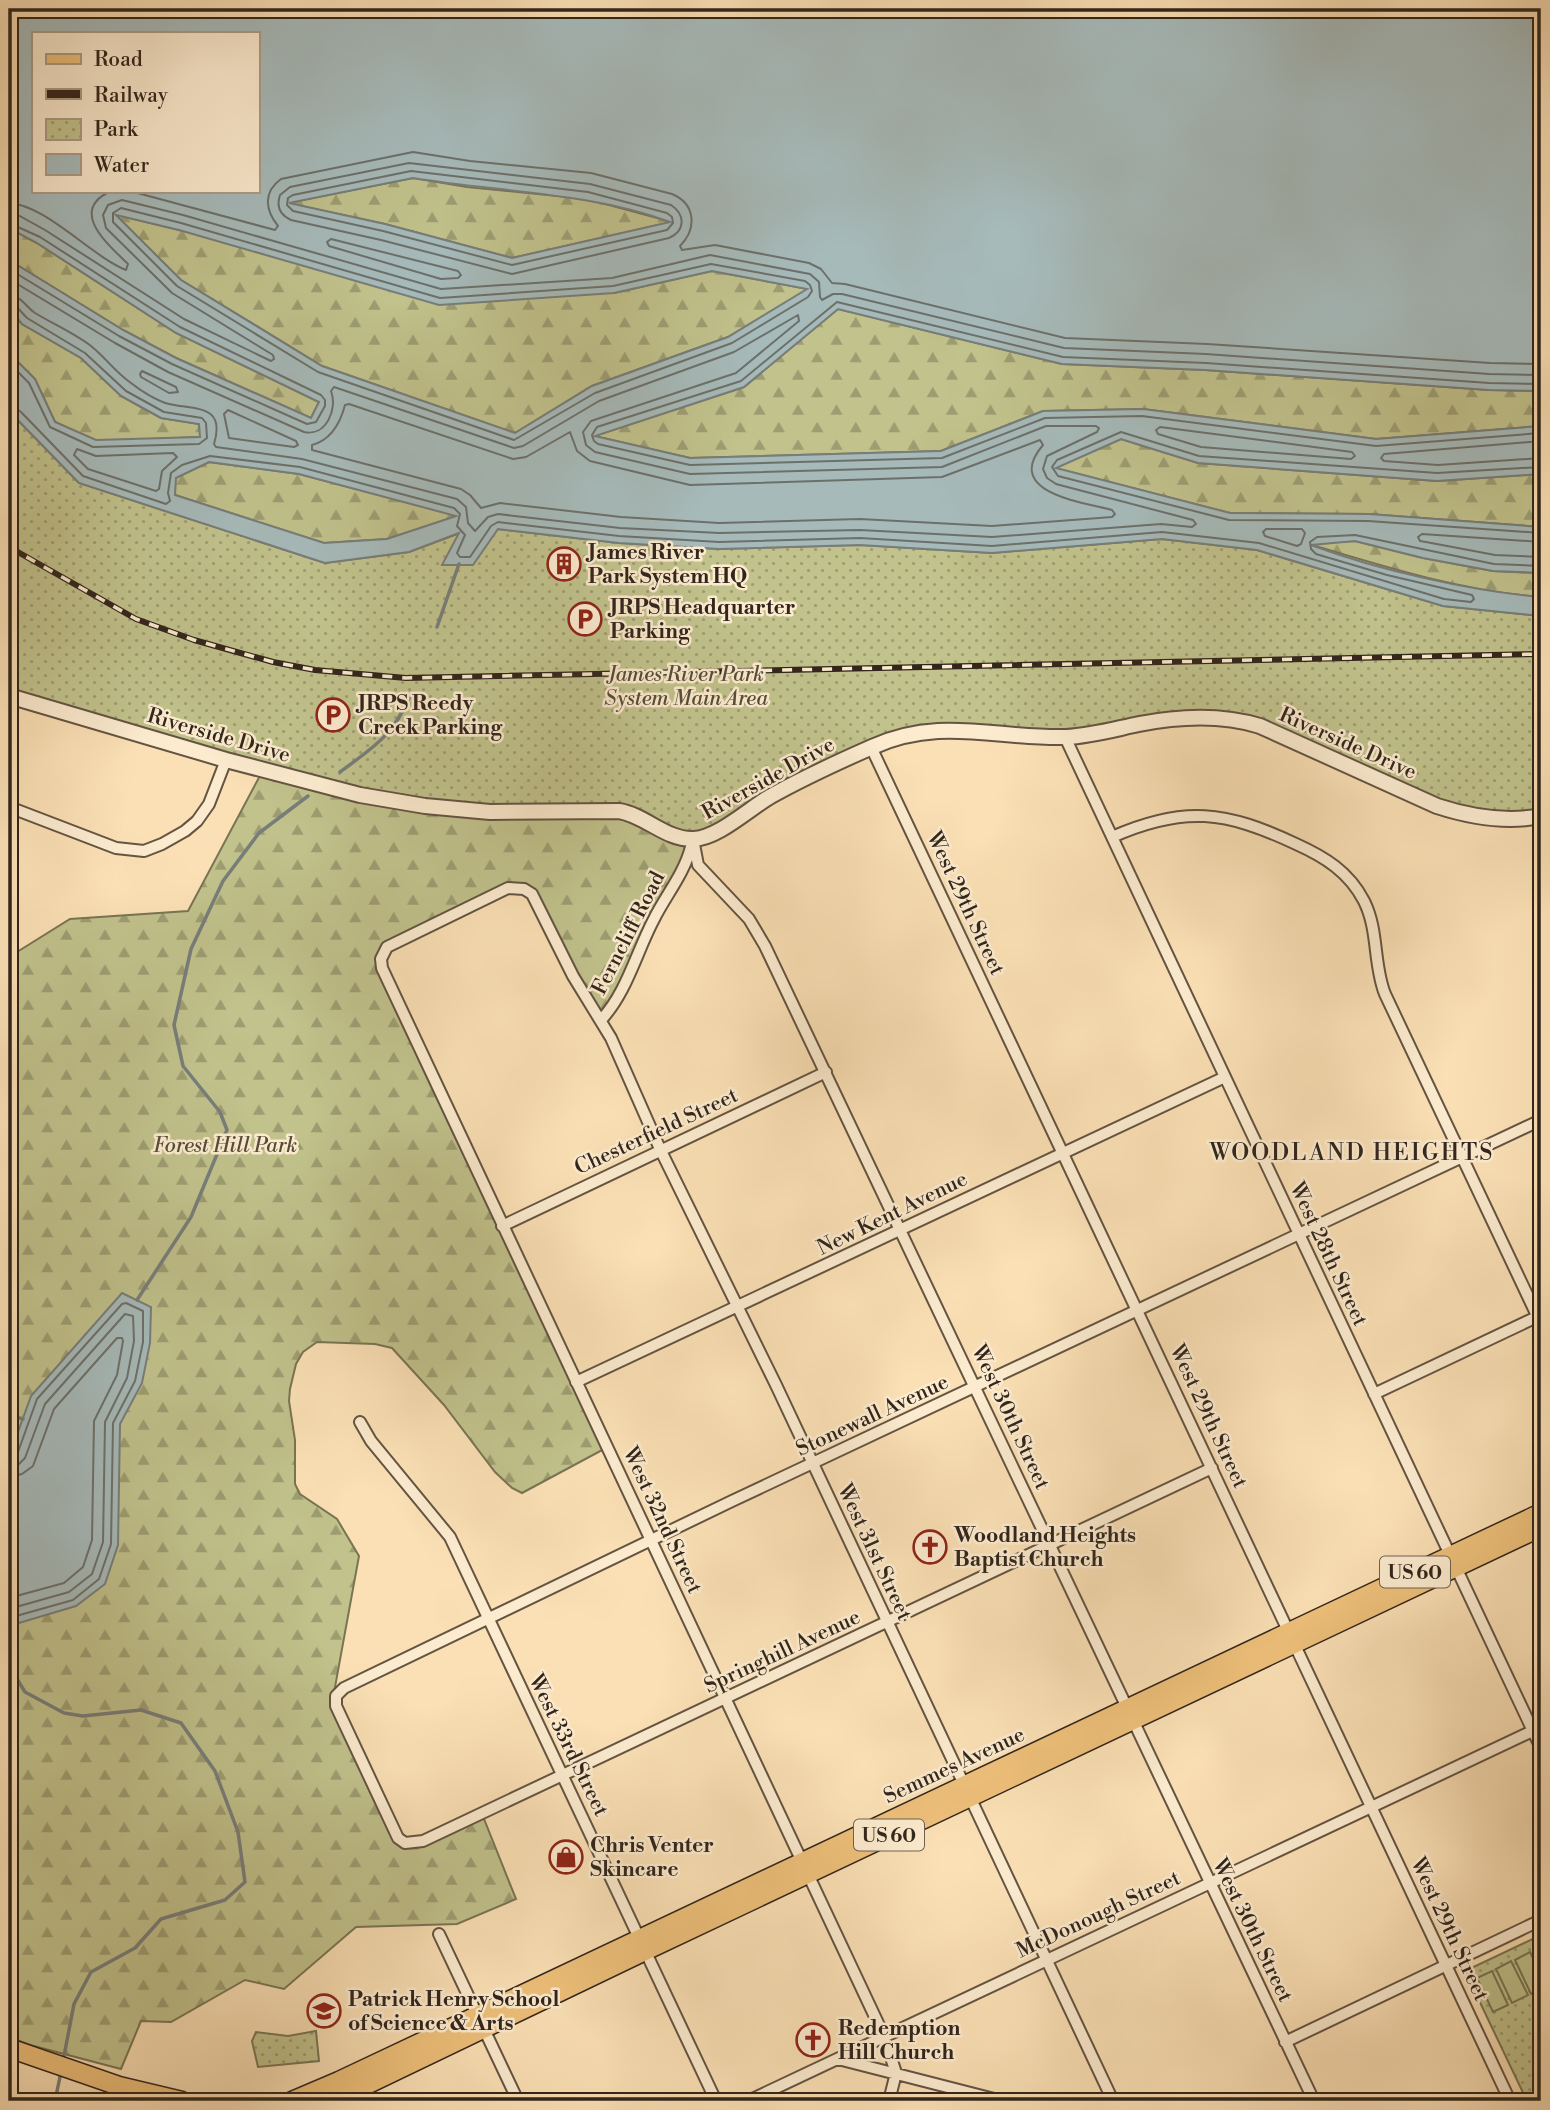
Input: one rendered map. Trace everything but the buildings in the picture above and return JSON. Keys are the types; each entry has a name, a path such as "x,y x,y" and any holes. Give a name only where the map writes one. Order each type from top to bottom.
{"main road":[{"name":"Semmes Avenue","path":"312,2097 481,2022 1454,1561 1541,1513"},
{"name":"Semmes Avenue","path":"1454,1561 1541,1527"},
{"name":"Semmes Avenue","path":"332,2101 481,2022"},
{"path":"9,2048 113,2090 182,2101"},
{"name":"US 60","path":"292,2101 312,2097"}],"street":[{"name":"Riverside Drive","path":"9,696 226,760 360,795 435,807 490,812 625,812 645,819 671,834 693,839 710,835 774,794 901,735 956,730 1065,737 1161,720 1196,717 1232,719 1277,732 1437,806 1456,812 1500,819 1541,816"},
{"name":"West 28th Street","path":"1065,737 1374,1394 1537,1729 1541,1748"},
{"name":"West 29th Street","path":"871,747 1510,2101"},
{"path":"9,807 116,848 144,850 162,844 197,821 209,804 226,760"},
{"path":"1112,837 1158,819 1218,816 1264,829 1323,857 1352,882 1365,904 1374,928 1378,976 1385,994 1540,1318 1374,1394"},
{"name":"Ferncliff Road","path":"381,959 384,950 390,945 477,902 508,888 524,889 534,897 572,976 601,1020 620,996 655,917 684,867 693,839"},
{"name":"West 30th Street","path":"693,839 698,865 744,913 756,930 826,1072 1314,2101"},
{"name":"West 32nd Street","path":"381,959 384,974 884,2036 896,2073"},
{"name":"West 31st Street","path":"601,1020 1113,2101"},
{"name":"Chesterfield Street","path":"502,1226 826,1072"},
{"name":"New Kent Avenue","path":"576,1382 1225,1077"},
{"name":"Stonewall Avenue","path":"405,1843 395,1832 338,1709 336,1696 344,1688 1541,1120"},
{"name":"West 33rd Street","path":"360,1422 370,1441 450,1537 716,2101"},
{"name":"Springhill Avenue","path":"405,1843 423,1842 1212,1468"},
{"name":"McDonough Street","path":"748,2101 1537,1729"},
{"path":"1285,2042 1541,1920"},
{"path":"439,1934 518,2101"},
{"path":"838,2059 1002,2101"},
{"path":"889,2101 896,2073"}],"green space":[{"path":"413,178 467,187 587,199 672,222 512,258 385,224 287,203"},
{"path":"114,214 179,230 614,293 712,271 808,289 728,337 592,386 515,433 322,366 181,280"},
{"path":"9,228 37,243 176,333 319,402 311,418 176,358 123,330 9,260"},
{"path":"9,308 22,324 81,358 121,396 161,418 199,424 201,437 96,441 55,422 35,379 9,353"},
{"path":"838,309 1062,364 1541,391 1541,426 1376,439 1143,409 1043,411 941,451 690,458 594,436 744,387"},
{"name":"James River Park System Main Area","path":"9,411 79,483 325,563 409,552 460,533 443,565 459,564 497,529 619,543 719,549 860,545 992,553 1162,539 1257,550 1443,606 1541,616 1541,816 1486,818 1232,719 1094,734 912,732 698,839 644,819 393,801 9,696"},
{"path":"1121,439 1198,463 1437,481 1541,474 1541,527 1369,514 1230,513 1055,468"},
{"path":"209,462 299,474 458,516 387,539 324,543 175,495 175,478"},
{"path":"1355,541 1423,558 1493,571 1541,573 1541,597 1453,584 1309,544"},
{"name":"Forest Hill Park","path":"263,770 613,810 693,839 601,1020 534,897 519,887 390,947 381,959 606,1448 522,1493 512,1488 495,1472 444,1405 392,1348 375,1344 317,1342 303,1352 296,1364 290,1389 289,1401 295,1440 295,1484 300,1494 337,1519 359,1556 333,1698 405,1842 482,1814 516,1899 457,1924 356,1927 284,1989 245,1980 171,2022 141,2021 121,2069 9,2037 9,957 70,919 188,911"},
{"path":"1541,1935 1541,2101 1527,2101 1465,1971"},
{"path":"1530,1952 1541,1975 1541,1989 1531,1994 1515,1960"},
{"path":"1511,1961 1528,1995 1512,2003 1496,1969"},
{"path":"1492,1971 1508,2005 1493,2012 1477,1978"},
{"path":"316,2031 319,2061 258,2067 252,2041 256,2032 288,2036"}],"water":[{"path":"9,9 1541,9 1541,391 1062,364 838,309 744,387 595,436 690,458 941,451 1043,411 1143,409 1376,439 1541,426 1541,474 1437,481 1198,463 1121,439 1056,468 1230,513 1369,514 1541,527 1541,573 1493,571 1423,558 1355,541 1311,545 1365,563 1424,578 1541,597 1541,616 1443,606 1257,550 1162,539 992,553 860,545 719,549 619,543 498,529 473,565 442,565 459,533 409,552 325,563 79,483 9,411 9,353 35,379 55,422 96,440 200,437 199,424 161,418 121,396 81,358 22,324 9,308 9,260 123,330 176,358 311,418 319,402 176,333 37,243 9,228","holes":["413,178 607,204 670,222 512,258 385,224 289,203","116,215 179,230 439,305 614,293 712,271 807,289 728,337 592,386 515,433 322,366 181,280","209,462 299,474 456,516 387,539 324,543 175,495 176,478"]},
{"path":"122,1293 151,1307 150,1343 142,1383 120,1424 118,1545 105,1584 76,1606 9,1626 9,1457 31,1396"}],"waterway":[{"path":"437,627 459,564"},
{"path":"340,772 388,732 409,698"},
{"path":"137,1300 191,1217 227,1130 220,1112 183,1066 174,1025 191,949 223,881 259,833 308,796"},
{"path":"9,1415 23,1419"},
{"path":"9,1666 25,1692 64,1713 83,1716 141,1710 181,1723 215,1771 238,1832 245,1882 225,1900 161,1919 135,1948 91,1972 74,2004 63,2061"},
{"path":"55,2101 61,2072"}],"railway":[{"path":"9,547 136,619 194,640 273,662 315,670 406,678 1541,654"}],"place":[{"name":"James River Park System HQ","path":"564,564"},
{"name":"JRPS Headquarter Parking","path":"585,619"},
{"name":"JRPS Reedy Creek Parking","path":"333,715"},
{"name":"Woodland Heights Baptist Church","path":"930,1547"},
{"name":"Chris Venter Skincare","path":"566,1857"},
{"name":"Patrick Henry School of Science & Arts","path":"324,2011"},
{"name":"Redemption Hill Church","path":"813,2040"}],"district":[{"name":"WOODLAND HEIGHTS","path":"1352,1152"}]}
